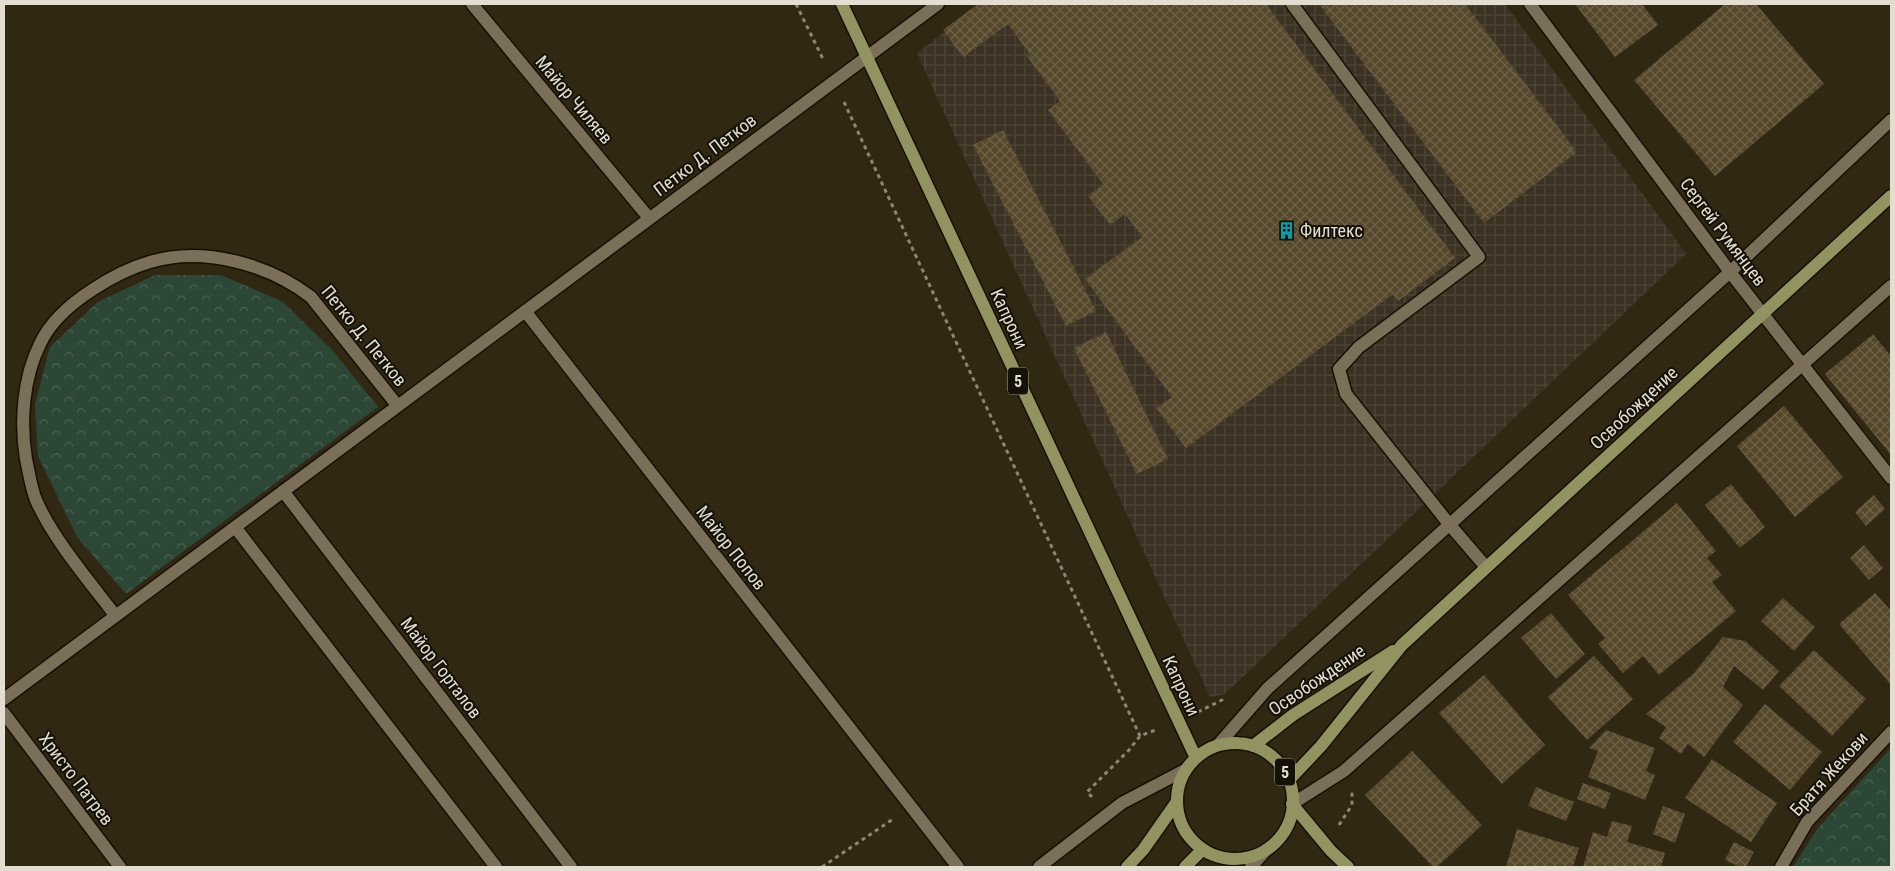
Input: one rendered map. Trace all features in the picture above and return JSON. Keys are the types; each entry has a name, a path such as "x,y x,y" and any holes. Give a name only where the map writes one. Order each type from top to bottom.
{"main road":[{"name":"Капрони","path":"842,4 1196,758"},
{"name":"Освобождение","path":"1289,780 1322,746 1402,645 1891,196"},
{"name":"Освобождение","path":"1253,746 1293,715 1402,645"},
{"name":"5","path":"1236,743 1253,746 1271,755 1278,762 1289,780 1292,804 1290,819 1283,834 1266,850 1244,858 1227,859 1202,850 1189,837 1180,821 1176,803 1178,786 1185,770 1196,758 1218,745 1236,743"},
{"name":"5","path":"1127,867 1143,850 1176,803"},
{"path":"1292,804 1331,852 1348,867"},
{"path":"1185,867 1202,850"},
{"path":"1227,859 1251,867"}],"street":[{"name":"Майор Чиляев","path":"472,4 649,218"},
{"name":"Петко Д. Петков","path":"4,699 938,4"},
{"path":"1292,4 1479,257 1359,347 1339,369 1346,394 1449,524 1486,567"},
{"name":"Сергей Румянцев","path":"1530,4 1730,272 1891,478"},
{"path":"1218,745 1268,688 1730,272 1891,120"},
{"name":"Петко Д. Петков","path":"115,616 52,530 43,514 35,498 24,439 25,400 33,358 49,328 73,304 118,274 135,267 170,258 206,257 224,259 258,268 295,284 311,296 397,405"},
{"path":"1292,804 1344,772 1891,286"},
{"name":"Майор Попов","path":"525,311 958,867"},
{"name":"Майор Горталов","path":"283,491 571,867"},
{"path":"235,527 496,867"},
{"name":"Христо Патрев","path":"4,713 120,867"},
{"name":"Братя Жекови","path":"1781,867 1807,822 1891,732"},
{"path":"1039,867 1122,803 1185,770"},
{"path":"1251,867 1266,850"}],"path":[{"path":"796,4 834,81 1140,736"},
{"path":"822,867 910,807"}],"shaded area":[{"path":"981,4 1505,4 1686,254 1225,694 1210,697 917,53"}],"green space":[{"path":"155,275 221,275 283,302 333,351 378,407 126,594 77,537 38,456 35,404 50,347 98,302"},
{"path":"1891,748 1891,867 1793,867 1818,828"}],"building":[{"name":"Филтекс","path":"978,4 1266,4 1455,258 1398,301 1393,294 1186,448 1156,408 1172,397 1085,279 1142,237 1125,214 1110,225 1088,196 1103,184 1048,110 1060,101 1026,55 1029,53 1008,24 963,57 943,30"},
{"path":"1319,4 1465,4 1577,152 1484,223"},
{"path":"1575,4 1642,4 1658,25 1615,57"},
{"path":"1725,4 1756,4 1824,84 1715,176 1634,80"},
{"path":"1003,130 1096,311 1066,326 973,145"},
{"path":"1106,332 1168,459 1137,474 1074,348"},
{"path":"1873,334 1891,356 1891,455 1825,374"},
{"path":"1784,406 1843,477 1795,517 1737,446"},
{"path":"1731,484 1765,527 1740,548 1705,505"},
{"path":"1874,495 1885,509 1866,526 1855,512"},
{"path":"1677,503 1716,551 1707,558 1722,575 1712,582 1736,611 1659,675 1643,656 1623,673 1598,644 1605,638 1568,595"},
{"path":"1864,545 1883,568 1869,580 1850,558"},
{"path":"1875,593 1891,611 1891,685 1839,624"},
{"path":"1783,598 1815,627 1794,651 1761,621"},
{"path":"1551,613 1585,654 1556,679 1521,638"},
{"path":"1723,637 1745,641 1779,671 1763,690 1734,666 1723,687 1743,705 1704,757 1688,744 1681,754 1659,738 1666,727 1646,714 1694,673"},
{"path":"1814,650 1866,699 1832,736 1779,686"},
{"path":"1594,656 1633,699 1587,740 1548,697"},
{"path":"1484,675 1545,745 1502,784 1439,713"},
{"path":"1765,704 1822,752 1790,790 1733,742"},
{"path":"1606,730 1655,748 1646,771 1655,775 1645,800 1588,777 1598,751 1589,748"},
{"path":"1412,751 1482,825 1437,867 1433,867 1365,795"},
{"path":"1712,759 1777,803 1751,842 1685,798"},
{"path":"1583,783 1611,793 1605,809 1577,799"},
{"path":"1536,787 1574,802 1566,821 1528,806"},
{"path":"1663,806 1685,814 1675,843 1653,834"},
{"path":"1612,821 1632,826 1627,842 1665,853 1661,867 1583,867 1593,832 1607,837"},
{"path":"1517,829 1579,848 1573,867 1506,867"},
{"path":"1734,842 1754,852 1746,867 1740,867 1725,860"}],"place":[{"name":"Филтекс","path":"1286,231"}]}
